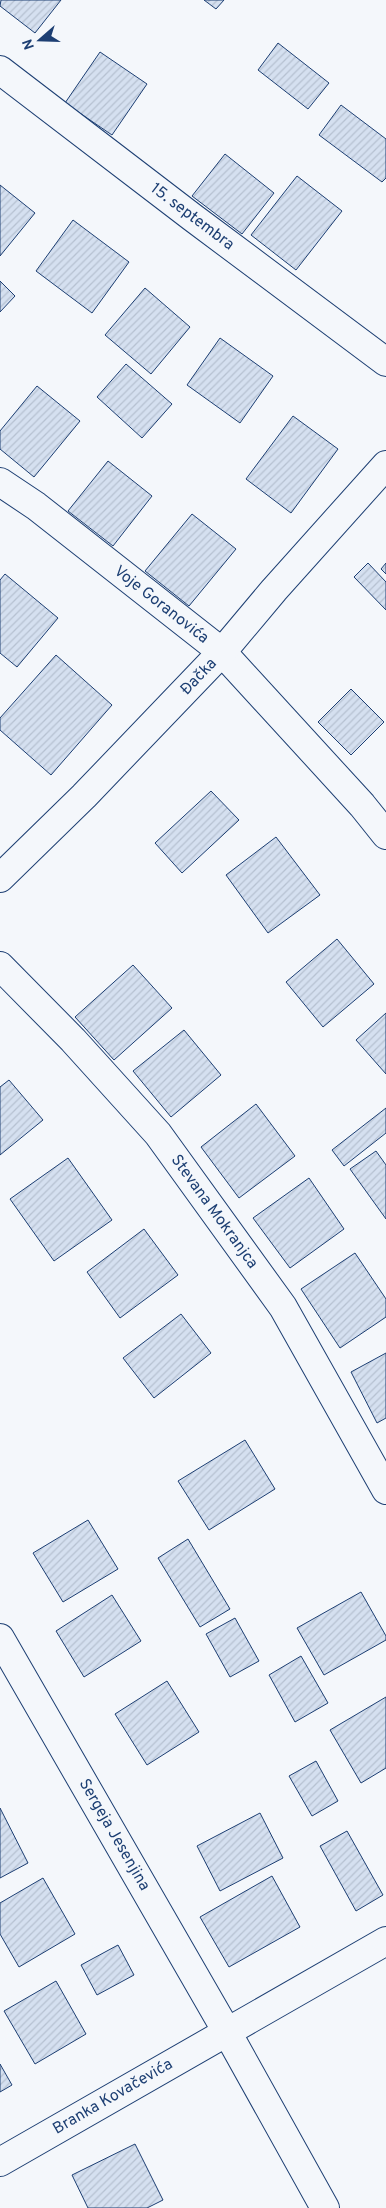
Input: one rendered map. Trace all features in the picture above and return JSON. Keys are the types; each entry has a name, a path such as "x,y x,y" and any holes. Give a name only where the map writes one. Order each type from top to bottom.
{"street":[{"name":"15. septembra","path":"0,70 192,218 386,362"},
{"name":"Đačka","path":"0,878 84,796 222,652 274,590 386,465"},
{"name":"Voje Goranovića","path":"0,482 36,506 222,652 362,805 386,835"},
{"name":"Stevana Mokranjca","path":"0,966 73,1040 158,1134 283,1307 386,1490"},
{"name":"Sergeja Jesenjina","path":"0,1638 227,2032"},
{"name":"Branka Kovačevića","path":"0,2162 386,1940"},
{"path":"227,2032 325,2208"}],"building":[{"path":"1,0 61,0 35,33 0,6"},
{"path":"204,0 224,0 216,9"},
{"path":"278,43 329,83 308,109 258,70"},
{"path":"100,52 147,84 112,135 65,103"},
{"path":"341,105 386,139 386,178 382,182 319,135"},
{"path":"225,154 274,193 242,234 192,196"},
{"path":"297,176 342,211 296,270 251,235"},
{"path":"0,185 35,213 0,256"},
{"path":"73,220 129,262 92,313 36,271"},
{"path":"0,281 15,296 0,312"},
{"path":"145,288 190,327 151,374 105,335"},
{"path":"220,338 273,376 240,423 187,385"},
{"path":"126,364 172,404 142,438 97,397"},
{"path":"37,386 80,421 34,477 0,449 0,431"},
{"path":"293,416 338,449 291,513 246,479"},
{"path":"108,461 152,496 113,546 68,511"},
{"path":"192,514 236,549 189,606 145,571"},
{"path":"368,563 386,582 386,610 354,577"},
{"path":"386,563 386,574 381,569"},
{"path":"5,574 58,618 17,667 0,653 0,580"},
{"path":"56,655 112,705 51,775 0,730 0,718"},
{"path":"351,689 384,722 351,755 318,722"},
{"path":"211,791 239,820 182,873 155,843"},
{"path":"276,837 320,895 268,933 226,875"},
{"path":"337,939 374,984 323,1027 286,982"},
{"path":"133,965 172,1008 114,1060 75,1017"},
{"path":"386,1013 386,1074 356,1040"},
{"path":"184,1030 221,1075 171,1117 133,1071"},
{"path":"9,1080 43,1120 0,1155 0,1087"},
{"path":"256,1104 295,1156 239,1198 201,1147"},
{"path":"386,1108 386,1133 344,1166 332,1150"},
{"path":"376,1151 386,1165 386,1219 350,1169"},
{"path":"68,1158 112,1220 54,1261 10,1199"},
{"path":"309,1178 344,1229 290,1268 253,1218"},
{"path":"144,1229 178,1275 120,1318 87,1272"},
{"path":"355,1253 386,1299 386,1317 340,1348 301,1289"},
{"path":"181,1314 211,1353 154,1398 123,1358"},
{"path":"386,1353 386,1418 377,1423 351,1372"},
{"path":"245,1440 275,1489 209,1530 178,1481"},
{"path":"88,1520 118,1569 63,1602 33,1553"},
{"path":"188,1539 230,1609 200,1627 158,1558"},
{"path":"361,1592 386,1636 386,1640 324,1675 297,1628"},
{"path":"112,1595 141,1641 84,1677 56,1631"},
{"path":"235,1618 259,1661 230,1677 206,1634"},
{"path":"301,1656 328,1703 295,1722 269,1675"},
{"path":"167,1681 199,1732 147,1765 115,1714"},
{"path":"386,1697 386,1768 361,1783 330,1730"},
{"path":"316,1761 338,1801 312,1816 289,1776"},
{"path":"0,1808 28,1863 0,1878"},
{"path":"260,1813 283,1858 220,1891 197,1846"},
{"path":"347,1831 383,1895 356,1911 320,1846"},
{"path":"272,1876 300,1927 229,1967 200,1917"},
{"path":"43,1878 75,1934 19,1967 0,1934 0,1903"},
{"path":"118,1945 134,1975 97,1995 81,1965"},
{"path":"56,1981 86,2034 35,2064 4,2011"},
{"path":"0,2064 12,2085 0,2092"},
{"path":"135,2144 163,2200 147,2208 88,2208 72,2175"}]}
